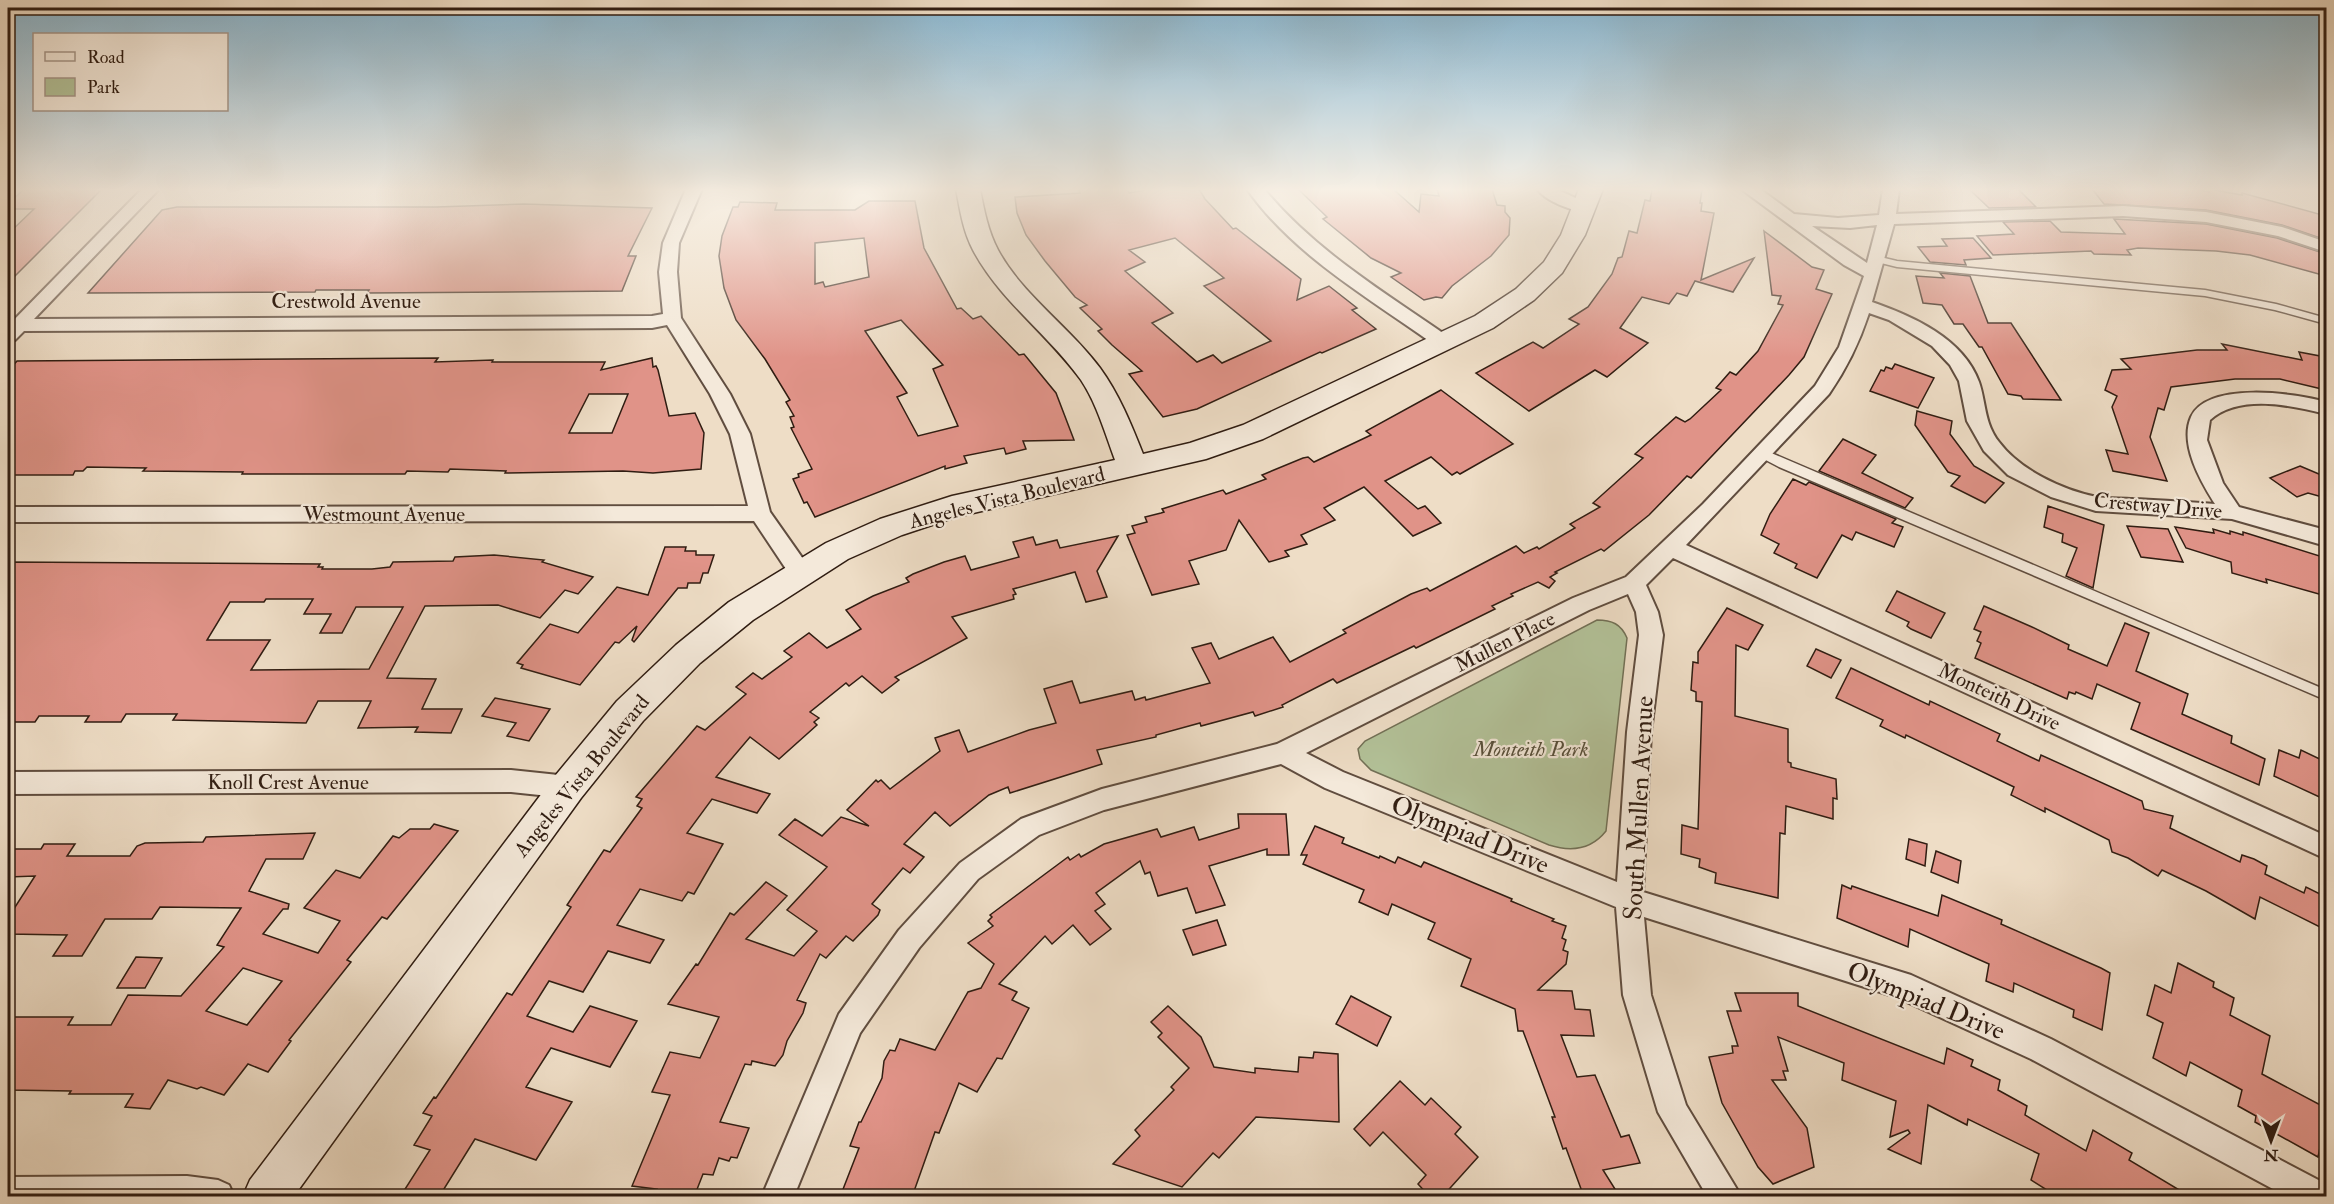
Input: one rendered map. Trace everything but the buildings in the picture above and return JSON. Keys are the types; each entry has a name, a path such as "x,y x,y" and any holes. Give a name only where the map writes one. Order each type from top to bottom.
{"street":[{"path":"13,331 96,245"},
{"path":"671,245 668,272 672,318 720,394 740,434 760,513 800,572"},
{"path":"982,245 1008,287 1075,354 1093,378 1133,467"},
{"path":"1309,245 1443,342"},
{"name":"Angeles Vista Boulevard","path":"266,1197 568,787 630,711 688,654 741,611 800,572 891,527 952,507 1196,452 1253,432 1484,322 1519,301 1545,279 1569,245"},
{"path":"1828,245 1850,261 1874,266"},
{"path":"1762,453 1822,390 1833,375 1848,347 1863,305 1880,245"},
{"name":"Crestway Drive","path":"1863,305 1895,316 1940,342 1958,362 1969,381 1977,421 1991,446 2015,470 2058,492 2096,504 2232,512 2326,538"},
{"name":"Crestwold Avenue","path":"13,331 640,322 672,318"},
{"path":"2232,512 2213,484 2197,440 2200,418 2216,404 2260,397 2326,408"},
{"name":"Mullen Place","path":"1283,753 1581,604 1634,583 1672,548 1762,453"},
{"name":"Westmount Avenue","path":"8,515 760,513"},
{"name":"Monteith Drive","path":"1672,548 2326,848"},
{"name":"South Mullen Avenue","path":"1634,583 1647,612 1651,635 1639,732 1629,900 1637,995 1673,1112 1725,1197"},
{"path":"778,1197 849,1024 909,939 969,871 1030,827 1102,800 1283,753"},
{"name":"Olympiad Drive","path":"1283,753 1334,780 1629,900 1901,985 2041,1049 2317,1197"},
{"name":"Knoll Crest Avenue","path":"8,783 511,781 568,787"},
{"path":"8,1192 187,1192 218,1197"}],"lane":[{"path":"1874,266 1897,264 2205,293 2276,307 2326,321"},
{"path":"1762,453 1805,474 2326,695"}],"green space":[{"name":"Monteith Park","path":"1597,620 1615,624 1622,629 1627,638 1606,831 1594,842 1573,849 1549,845 1371,770 1360,759 1358,749 1365,741"}]}
